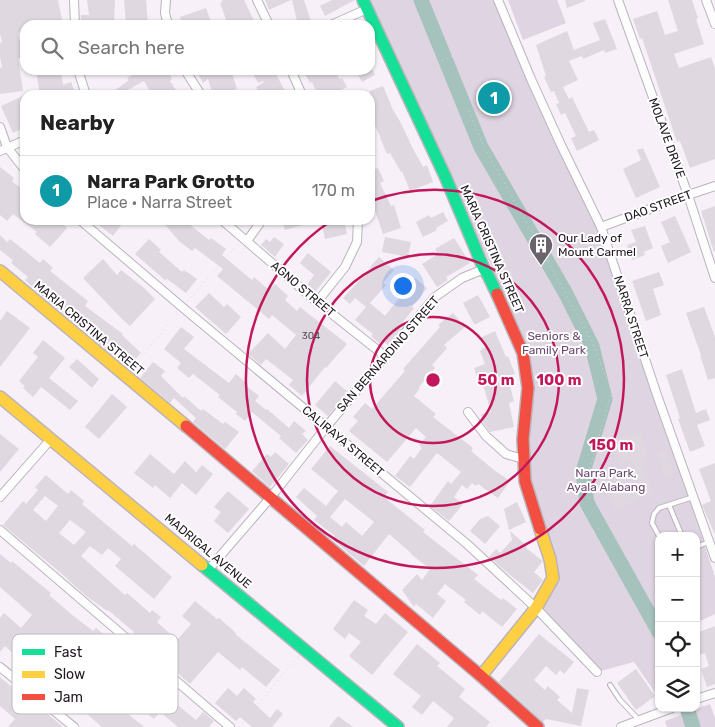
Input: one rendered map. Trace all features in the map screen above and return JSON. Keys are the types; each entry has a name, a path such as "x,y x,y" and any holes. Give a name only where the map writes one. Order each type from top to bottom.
{"street":[{"path":"74,0 75,20"},
{"path":"166,0 167,20"},
{"path":"257,0 267,20"},
{"name":"NARRA STREET","path":"498,0 561,145 601,227 654,396 689,498 715,558"},
{"name":"MOLAVE DRIVE","path":"618,0 688,195 715,278"},
{"path":"706,0 715,24"},
{"path":"339,20 365,4"},
{"name":"MARIA CRISTINA STREET","path":"365,4 372,20"},
{"name":"MARIA CRISTINA STREET","path":"375,26 523,353 525,364 528,388 523,439 525,481 550,559 552,578 536,608 481,676"},
{"path":"80,75 84,90"},
{"path":"189,75 198,90"},
{"path":"293,75 300,90"},
{"path":"0,127 4,149 20,165"},
{"path":"4,149 20,142"},
{"name":"DAO STREET","path":"601,227 715,186"},
{"name":"CALIRAYA STREET","path":"86,225 467,544 536,608 597,672"},
{"name":"AGNO STREET","path":"228,225 317,302 385,356"},
{"path":"246,241 258,225"},
{"path":"317,302 346,267 357,242 358,225"},
{"name":"MARIA CRISTINA STREET","path":"0,271 271,497 538,727"},
{"name":"SAN BERNARDINO STREET","path":"210,569 435,297 462,278 486,272"},
{"name":"MADRIGAL AVENUE","path":"0,397 210,569 398,727"},
{"path":"468,412 486,436 506,454 523,460"},
{"path":"0,497 51,439"},
{"path":"0,530 121,634"},
{"path":"0,667 12,677"},
{"path":"178,682 230,727"},
{"path":"700,697 715,693"},
{"path":"621,727 661,712"},
{"path":"58,714 74,727"}],"lane":[{"path":"657,532 652,523 654,514 659,508 689,498"},
{"path":"668,505 680,532"},
{"path":"700,545 709,542"},
{"path":"610,685 620,700 639,720"}],"path":[{"path":"465,0 479,26 483,39"},
{"path":"400,80 510,30"},
{"path":"458,37 464,51"},
{"path":"500,95 532,80"},
{"path":"495,83 500,95 508,110 494,116 482,90 495,83"},
{"path":"469,111 484,147 593,344 612,392 590,467 593,497 632,567"},
{"path":"486,272 539,256 601,227"},
{"path":"566,244 599,294 618,332 640,401 654,396"},
{"path":"531,259 542,281 549,319 564,368"},
{"path":"525,364 577,343 584,358 528,388"},
{"path":"654,396 652,404 640,422 660,472 677,478 689,498 695,532"},
{"path":"619,513 594,532 591,542 585,610 613,634 649,675 655,685"},
{"path":"700,550 715,592"},
{"path":"700,563 715,558"},
{"path":"239,727 305,649"},
{"path":"700,703 709,727"}],"green space":[{"name":"Narra Park, Ayala Alabang","path":"368,0 493,0 528,81 598,226 680,470 715,577 715,614 700,621 700,532 655,532 655,692 634,662 597,672 537,607 553,578 556,559 529,479 527,457 528,352 493,270"},
{"path":"508,0 557,0 566,23 523,40"},
{"path":"710,704 715,718 715,727 667,727 665,721 689,712 700,712 700,708"}],"building":[{"path":"0,0 58,0 62,20 20,20 20,32 18,33 20,58 18,58 23,90 20,91 0,94 0,68 2,68 0,43 2,42 0,34"},
{"path":"87,0 115,0 114,20 81,20 81,15 89,15"},
{"path":"124,0 146,0 148,20 126,20"},
{"path":"222,0 244,0 254,20 226,20 220,3"},
{"path":"265,0 291,0 269,10"},
{"path":"292,0 304,0 310,20 297,20"},
{"path":"332,0 355,0 325,16 320,6"},
{"path":"565,0 585,0 585,1 567,8"},
{"path":"668,0 692,0 704,44 674,54 679,68 711,57 715,69 715,159 690,168 680,141 677,142 642,38 640,39 633,19 657,11 665,35 678,31"},
{"path":"206,8 210,20 181,20 180,17"},
{"path":"605,19 617,49 605,53 604,50 583,59 582,56 569,61 578,80 563,87 569,99 572,97 589,132 594,130 599,140 577,151 571,138 576,136 565,113 561,115 556,104 559,103 554,91 551,92 544,77 546,76 536,45 567,31 574,50 600,40 593,23"},
{"path":"37,75 62,75 63,85 71,82 74,90 39,90"},
{"path":"133,75 170,75 172,79 170,81 176,90 149,90 144,81 128,90 116,90 129,80 127,78"},
{"path":"199,75 233,75 237,89 211,90 208,79 203,83"},
{"path":"254,75 277,75 284,90 258,90 256,87 264,82 258,83"},
{"path":"306,75 338,75 339,79 342,78 347,87 341,90 316,90 312,82 310,83"},
{"path":"358,75 375,75 362,82"},
{"path":"495,83 508,110 494,116 482,89"},
{"path":"383,86 393,110 423,167 427,165 433,182 410,191 402,171 390,153 387,154 375,126 375,90 373,90"},
{"path":"20,97 20,130 13,133 1,106"},
{"path":"643,148 660,187 636,198 623,169 641,160 637,150"},
{"path":"0,167 14,178 12,181 20,188 20,219 13,214 7,221 0,215"},
{"path":"378,168 384,181 380,183 391,206 394,205 401,228 383,234 375,211 375,169"},
{"path":"715,206 715,251 714,252 701,211"},
{"path":"443,212 448,221 436,228 437,230 423,237 416,222 429,215 431,218"},
{"path":"675,216 691,252 668,263 661,246 670,242 661,222"},
{"path":"28,225 64,225 67,228 50,247 35,234 37,232"},
{"path":"99,225 121,225 113,236"},
{"path":"165,225 190,225 209,240 211,238 226,249 222,255 252,280 254,277 269,290 275,284 288,296 285,300 297,311 300,307 347,344 325,367 302,396 289,385 293,380 266,359 261,365 248,354 268,333 285,349 296,335 272,315 269,319 217,276 223,269 195,248 192,251 179,241"},
{"path":"284,225 302,225 285,230"},
{"path":"322,225 345,225 347,234 325,239"},
{"path":"645,226 653,248 644,252 645,255 632,260 627,245 636,242 631,230"},
{"path":"0,235 7,242 10,239 40,263 43,259 53,268 50,271 88,301 85,306 123,334 141,353 129,366 110,349 108,352 98,343 100,341 73,322 25,280 28,277 11,263 13,260 0,250"},
{"path":"274,237 284,244 275,257 261,245 266,239 270,242"},
{"path":"385,237 411,242 408,257 382,252"},
{"path":"454,238 470,263 446,277 448,280 437,287 422,264 438,254 435,249"},
{"path":"149,239 161,250 159,252 182,272 184,270 197,279 186,293 167,279 165,280 135,254"},
{"path":"308,253 331,272 315,292 307,285 314,275 300,263"},
{"path":"379,257 394,270 383,283 386,285 370,303 385,316 415,278 427,288 399,327 401,329 388,345 383,341 380,344 371,336 373,334 355,320 366,307 355,298 350,304 343,298"},
{"path":"103,259 117,275 121,270 155,299 130,326 83,278"},
{"path":"659,272 664,285 653,289 661,315 646,321 632,281"},
{"path":"209,293 224,307 227,304 241,317 226,334 195,307"},
{"path":"478,295 490,317 474,324 463,303"},
{"path":"704,307 715,337 715,378 708,380 686,313"},
{"path":"7,311 30,328 0,367 0,321"},
{"path":"453,313 465,327 444,345 447,348 432,365 435,368 414,396 436,414 433,417 473,448 471,451 510,481 498,498 478,484 476,486 472,483 467,489 462,485 454,497 463,504 449,521 430,506 448,481 451,484 461,472 437,453 410,487 395,476 410,456 414,459 422,448 419,445 426,437 416,428 387,462 349,431 358,421 353,417 365,403 372,409 405,371 403,369 440,327 438,325"},
{"path":"181,327 194,337 184,349 229,383 236,374 246,383 245,385 259,396 255,401 266,410 289,428 294,421 306,431 302,434 308,440 296,453 279,438 281,436 252,412 245,421 218,397 220,395 193,374 189,378 177,368 181,363 164,349"},
{"path":"495,331 515,374 507,376 514,401 509,403 514,427 490,432 483,422 481,414 491,412 483,385 480,386 474,368 485,364 480,351 485,347 480,338"},
{"path":"571,337 579,355 573,358 565,340"},
{"path":"43,340 65,358 49,378 78,401 70,410 41,387 33,397 23,388 25,386 19,381 38,357 33,353"},
{"path":"77,359 99,379 92,388 69,367"},
{"path":"153,362 165,371 161,376 183,398 184,396 201,411 203,409 223,424 225,422 239,432 225,449 193,422 196,418 174,398 170,403 140,378"},
{"path":"682,369 696,413 706,409 710,420 697,425 705,446 690,452 678,419 680,418 666,375"},
{"path":"335,381 348,392 328,416 315,405"},
{"path":"112,394 127,407 99,439 85,427"},
{"path":"641,432 648,456 642,458 652,493 615,509 610,494 638,484 631,461 621,464 612,442"},
{"path":"0,434 19,449 0,472"},
{"path":"330,446 388,492 384,497 425,530 423,532 478,575 474,579 501,600 503,598 517,609 502,627 482,611 480,615 464,602 466,600 445,584 437,594 446,601 433,618 416,604 414,607 402,590 417,574 422,580 430,569 389,534 364,566 332,539 335,536 314,520 317,516 296,497 304,488 326,506 338,491 311,469","holes":["345,499 374,522 362,536 346,522 342,527 330,517"]},
{"path":"665,450 674,473 665,476 656,453"},
{"path":"275,452 289,464 270,487 252,471 267,454 271,457"},
{"path":"150,454 174,474 185,461 196,472 202,465 213,474 196,495 182,483 170,498 155,485 153,488 134,473"},
{"path":"715,463 715,535 702,505 711,501 699,469"},
{"path":"46,475 68,494 71,490 84,501 82,504 132,546 134,544 172,577 154,599 115,566 121,559 108,548 102,555 90,546 81,556 125,595 127,593 150,613 152,610 161,617 157,622 170,634 134,634 108,610 85,595 3,525 23,501 26,504 38,490 35,487","holes":["45,496 58,506 46,521 33,510","70,520 86,532 74,545 59,533"]},
{"path":"228,491 249,509 228,533 214,521 221,512 214,507"},
{"path":"517,502 526,522 509,530 504,509"},
{"path":"488,516 500,526 485,544 470,531 480,519"},
{"path":"510,531 527,546 526,548 543,561 534,572 543,580 533,593 489,557 496,549 500,553 512,540"},
{"path":"0,554 11,563 12,561 51,593 49,595 71,614 93,631 96,628 103,634 12,634 12,652 5,646 0,652 0,618 4,613 21,628 32,615 0,587"},
{"path":"354,600 368,610 364,616 376,624 385,613 408,632 372,675 349,656 361,642 349,633 345,639 333,629"},
{"path":"195,601 217,619 219,618 235,634 280,670 266,687 242,667 240,670 218,652 190,684 178,673 178,639 191,624 182,616"},
{"path":"715,626 715,684 707,687 701,669 709,666 705,653 700,655 700,632"},
{"path":"539,634 574,662 564,674 560,670 556,675 546,666 534,680 545,690 548,686 560,697 557,700 572,713 577,688 589,690 581,726 546,719 543,722 499,682"},
{"path":"417,644 440,663 437,666 465,689 459,697 490,722 486,727 447,727 454,718 433,701 422,715 412,707 421,696 393,674"},
{"path":"636,669 655,696 636,710 617,683"},
{"path":"0,677 12,687 12,714 48,714 63,727 8,727 15,719 0,706"},
{"path":"228,688 237,696 244,688 256,699 253,702 270,718 277,709 283,714 272,727 252,727 240,717 236,721 215,703"},
{"path":"178,705 196,720 203,712 214,721 209,727 178,727 162,714 178,714"},
{"path":"87,714 128,714 144,727 102,727"},
{"path":"148,714 158,714 154,719"},
{"path":"338,716 353,727 329,727"}],"waterway":[{"path":"421,0 481,147 565,292 592,346 605,399 583,472 587,503 655,625"},
{"path":"688,712 693,727"}],"traffic: fast":[{"path":"363,0 372,20"},
{"path":"375,26 445,176 484,269 497,294"},
{"path":"202,565 398,727"}],"traffic: slow":[{"path":"0,271 186,426"},
{"path":"0,397 202,565"},
{"path":"481,676 536,608 553,578 550,559 540,529"}],"traffic: jam":[{"path":"497,294 523,353 528,388 523,439 525,481 540,529"},
{"path":"186,426 481,676 538,727"}],"place":[{"name":"Narra Park Grotto","path":"494,98"},
{"name":"Our Lady of Mount Carmel","path":"541,266"}],"park label":[{"name":"Seniors & Family Park","path":"554,343"}]}
